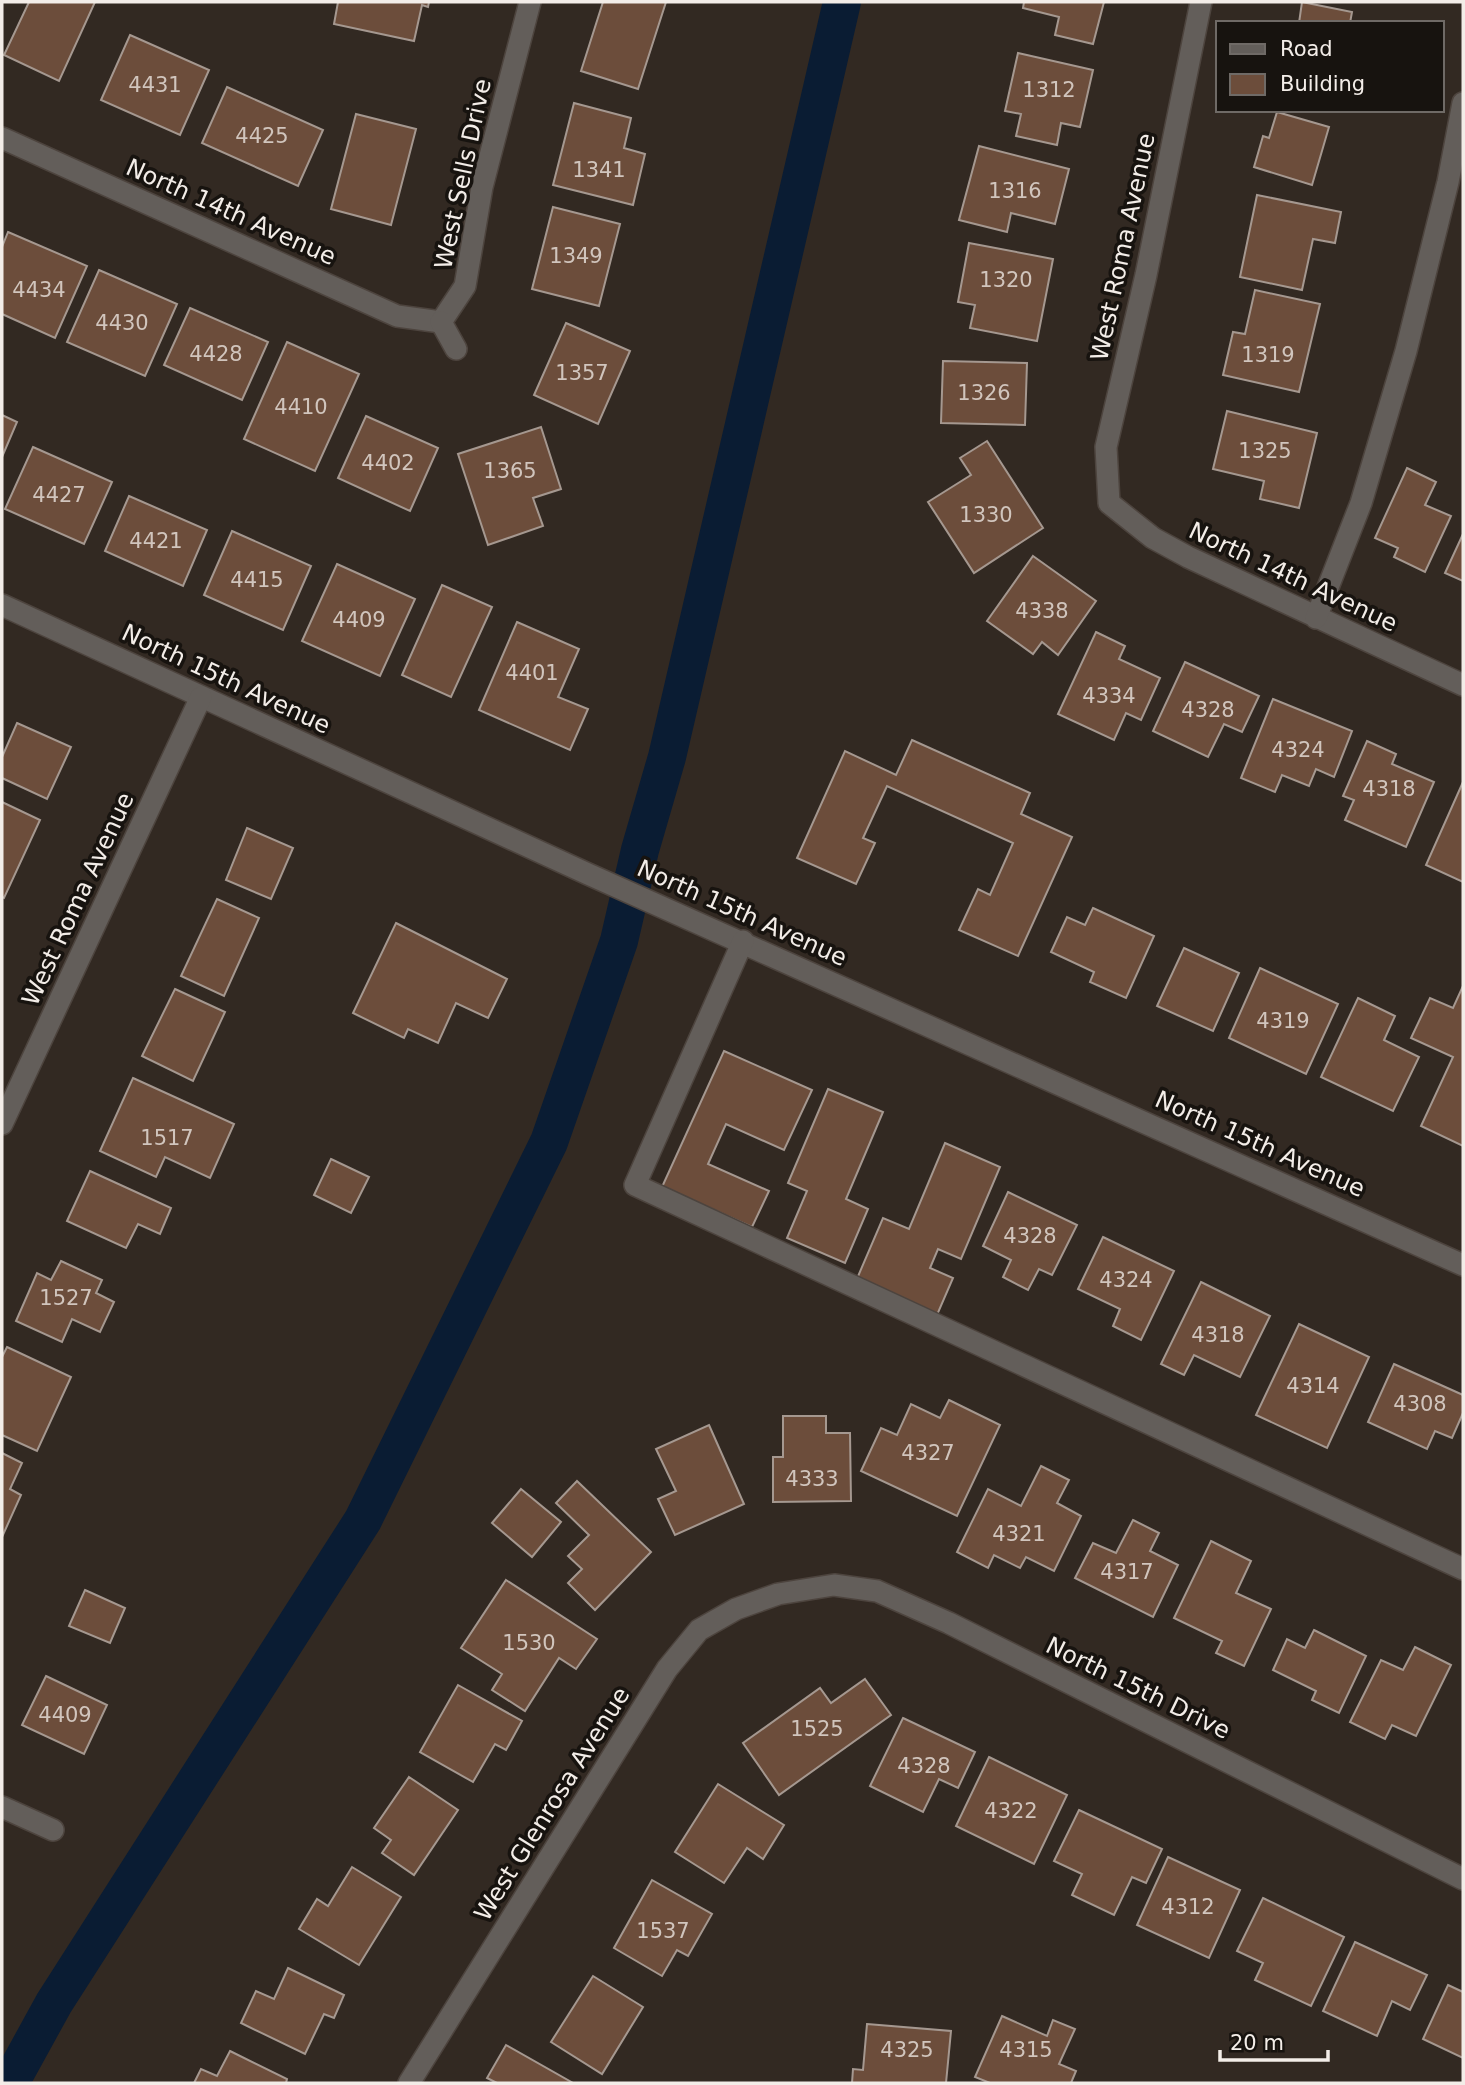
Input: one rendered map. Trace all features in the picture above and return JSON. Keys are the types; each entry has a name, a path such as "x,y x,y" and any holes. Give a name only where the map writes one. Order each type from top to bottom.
{"street":[{"name":"West Sells Drive","path":"441,322 465,286 482,187 530,2"},
{"name":"West Roma Avenue","path":"1109,503 1106,447 1146,275 1201,2"},
{"path":"1317,618 1361,503 1406,351 1448,181 1463,103"},
{"name":"North 14th Avenue","path":"2,138 397,316 441,322"},
{"path":"441,322 456,349"},
{"name":"North 14th Avenue","path":"1109,503 1153,538 1463,685"},
{"name":"North 15th Avenue","path":"2,605 588,874 1463,1265"},
{"name":"West Roma Avenue","path":"2,1124 201,697"},
{"path":"743,941 635,1185 1463,1569"},
{"name":"North 15th Drive","path":"778,1594 834,1585 877,1591 949,1623 1460,1870"},
{"name":"West Glenrosa Avenue","path":"409,2083 667,1669 699,1630 736,1609 778,1594"},
{"path":"2,1807 53,1830"}],"building":[{"path":"29,2 95,2 59,81 4,55"},
{"path":"338,2 429,2 428,7 422,5 414,41 334,24"},
{"path":"603,2 666,2 638,89 581,71"},
{"path":"1024,2 1104,2 1093,44 1055,35 1059,17 1023,8"},
{"path":"1302,2 1352,12 1350,21 1299,21"},
{"path":"130,35 209,70 180,135 101,100"},
{"path":"1018,53 1093,70 1080,127 1061,123 1057,145 1016,136 1021,114 1005,111"},
{"path":"227,87 323,130 298,186 202,143"},
{"path":"574,103 631,118 624,148 645,154 633,205 553,185"},
{"path":"1277,112 1329,127 1312,185 1254,167 1263,136 1269,138"},
{"path":"356,114 416,129 391,225 331,209"},
{"path":"979,146 1069,169 1055,224 1011,213 1007,232 959,220"},
{"path":"1257,195 1341,212 1335,243 1313,239 1302,290 1240,277"},
{"path":"553,207 620,224 599,306 532,289"},
{"path":"8,232 87,266 55,338 2,314 2,247"},
{"path":"969,243 1053,259 1037,341 970,328 975,305 958,302"},
{"path":"99,270 177,304 145,376 67,342"},
{"path":"1255,290 1320,304 1299,392 1223,375 1233,332 1245,334"},
{"path":"190,308 268,342 242,400 164,365"},
{"path":"566,323 630,351 598,424 534,395"},
{"path":"287,342 359,374 315,471 244,439"},
{"path":"943,361 1027,363 1025,425 941,423"},
{"path":"1227,411 1317,433 1299,508 1260,499 1264,481 1213,469"},
{"path":"2,415 17,422 2,457"},
{"path":"366,416 438,448 410,511 338,478"},
{"path":"541,427 561,489 533,498 543,526 488,545 458,454"},
{"path":"987,441 1043,528 974,573 928,502 971,475 960,458"},
{"path":"33,447 112,482 84,544 5,509"},
{"path":"1407,468 1436,482 1425,505 1451,516 1425,572 1394,557 1398,548 1375,538"},
{"path":"129,496 207,530 183,586 105,551"},
{"path":"232,531 311,566 283,630 204,595"},
{"path":"1463,534 1463,581 1445,573"},
{"path":"1033,556 1096,601 1058,655 1042,642 1033,654 987,621"},
{"path":"337,564 415,599 380,676 302,641"},
{"path":"442,585 492,607 451,697 402,675"},
{"path":"517,622 579,649 558,697 588,709 570,750 479,710"},
{"path":"1096,632 1125,646 1119,659 1160,678 1141,720 1126,713 1114,740 1058,714"},
{"path":"1185,662 1259,696 1242,732 1224,724 1208,757 1153,731"},
{"path":"1273,699 1352,731 1334,777 1316,769 1309,786 1282,775 1275,792 1241,778"},
{"path":"17,723 71,747 47,799 2,778 2,757"},
{"path":"912,740 1030,793 1021,814 1072,837 1018,956 959,930 978,889 990,895 1013,843 887,786 863,838 875,843 856,884 797,858 845,751 896,775"},
{"path":"1367,741 1396,754 1392,764 1434,782 1406,847 1345,820 1354,800 1343,796"},
{"path":"1463,782 1463,882 1426,865"},
{"path":"2,802 40,820 4,898 2,897"},
{"path":"247,828 293,848 271,899 226,880"},
{"path":"217,899 259,918 224,996 181,976"},
{"path":"1093,908 1154,936 1126,998 1090,982 1094,972 1051,952 1067,917 1085,925"},
{"path":"396,923 507,979 488,1018 456,1003 438,1043 408,1029 404,1038 353,1013"},
{"path":"1184,948 1239,973 1213,1031 1157,1006"},
{"path":"1260,968 1338,1004 1306,1074 1229,1038"},
{"path":"1463,986 1463,1146 1421,1126 1453,1057 1411,1038 1430,998 1453,1008"},
{"path":"175,989 225,1012 193,1081 142,1056"},
{"path":"1358,998 1395,1016 1384,1040 1419,1057 1393,1111 1321,1077"},
{"path":"724,1051 812,1090 784,1150 726,1124 708,1164 769,1191 752,1227 662,1187"},
{"path":"133,1078 234,1124 210,1178 165,1157 156,1177 100,1151"},
{"path":"828,1089 883,1112 846,1199 868,1209 845,1263 787,1238 807,1191 788,1183"},
{"path":"945,1143 1000,1167 961,1259 938,1249 930,1268 953,1278 937,1315 856,1281 883,1218 909,1229"},
{"path":"331,1159 369,1177 351,1213 314,1195"},
{"path":"90,1171 171,1208 160,1234 138,1224 126,1248 67,1221"},
{"path":"1008,1192 1077,1225 1052,1275 1039,1269 1028,1290 1003,1277 1011,1260 983,1246"},
{"path":"1103,1237 1174,1271 1141,1340 1113,1326 1120,1309 1078,1289"},
{"path":"61,1261 102,1280 96,1293 114,1302 100,1332 72,1319 62,1342 16,1321 37,1273 51,1280"},
{"path":"1201,1282 1270,1316 1240,1377 1194,1355 1184,1375 1161,1364"},
{"path":"1299,1324 1369,1357 1327,1448 1256,1415"},
{"path":"7,1347 71,1377 37,1451 2,1435 2,1357"},
{"path":"1394,1364 1463,1395 1463,1413 1452,1438 1435,1431 1427,1449 1368,1422"},
{"path":"949,1400 1000,1425 957,1516 861,1471 881,1428 897,1435 911,1404 940,1418"},
{"path":"783,1416 826,1416 826,1433 850,1433 851,1501 773,1502 773,1457 783,1457"},
{"path":"709,1425 744,1504 675,1535 658,1499 676,1491 656,1449"},
{"path":"2,1453 22,1463 10,1489 21,1495 2,1537"},
{"path":"1041,1466 1069,1480 1057,1503 1081,1516 1054,1571 1026,1557 1020,1568 994,1555 988,1568 957,1552 988,1489 1021,1506"},
{"path":"577,1481 651,1552 595,1610 568,1583 582,1569 568,1556 589,1535 556,1503"},
{"path":"521,1489 561,1522 532,1557 492,1523"},
{"path":"1133,1520 1159,1533 1150,1551 1178,1565 1153,1617 1075,1578 1093,1543 1116,1553"},
{"path":"1211,1541 1251,1561 1236,1593 1271,1609 1244,1666 1216,1653 1222,1641 1174,1618"},
{"path":"506,1580 597,1639 576,1669 559,1658 525,1711 492,1690 502,1674 461,1648"},
{"path":"85,1590 125,1608 110,1643 69,1626"},
{"path":"1314,1630 1366,1656 1339,1713 1312,1700 1316,1691 1273,1670 1287,1639 1305,1648"},
{"path":"1415,1647 1451,1665 1416,1736 1392,1725 1385,1739 1350,1722 1381,1660 1403,1670"},
{"path":"46,1676 107,1705 84,1754 22,1725"},
{"path":"865,1679 891,1715 779,1795 743,1743 820,1688 831,1703"},
{"path":"458,1685 522,1721 506,1750 495,1744 473,1782 420,1752"},
{"path":"903,1718 975,1752 958,1788 939,1779 923,1812 870,1786"},
{"path":"989,1757 1067,1795 1034,1864 956,1826"},
{"path":"409,1777 458,1810 414,1875 382,1853 391,1840 374,1828"},
{"path":"718,1784 784,1825 763,1859 747,1848 724,1883 675,1852"},
{"path":"1079,1810 1162,1849 1146,1883 1132,1877 1114,1915 1072,1895 1082,1874 1054,1861"},
{"path":"1168,1857 1240,1890 1209,1958 1137,1925"},
{"path":"352,1867 401,1897 359,1965 299,1929 317,1899 328,1906"},
{"path":"652,1880 712,1914 688,1956 677,1950 662,1976 614,1948"},
{"path":"1263,1898 1344,1937 1311,2006 1255,1980 1263,1963 1237,1951"},
{"path":"1355,1942 1427,1975 1410,2010 1392,2001 1377,2036 1323,2011"},
{"path":"288,1968 344,1995 334,2018 324,2014 305,2054 241,2023 256,1991 274,1999"},
{"path":"593,1976 643,2007 602,2074 551,2042"},
{"path":"1448,1985 1463,1992 1463,2058 1423,2039"},
{"path":"1002,2016 1047,2036 1053,2020 1075,2029 1059,2064 1076,2071 1071,2083 990,2083 975,2077"},
{"path":"867,2024 951,2031 946,2083 852,2083 853,2069 863,2070"},
{"path":"506,2045 573,2083 497,2083 487,2078"},
{"path":"230,2051 287,2079 286,2083 194,2083 201,2069 217,2076"}],"waterway":[{"path":"10,2083 54,2003 363,1520 549,1142 619,941 640,850 667,757 842,2"}]}
